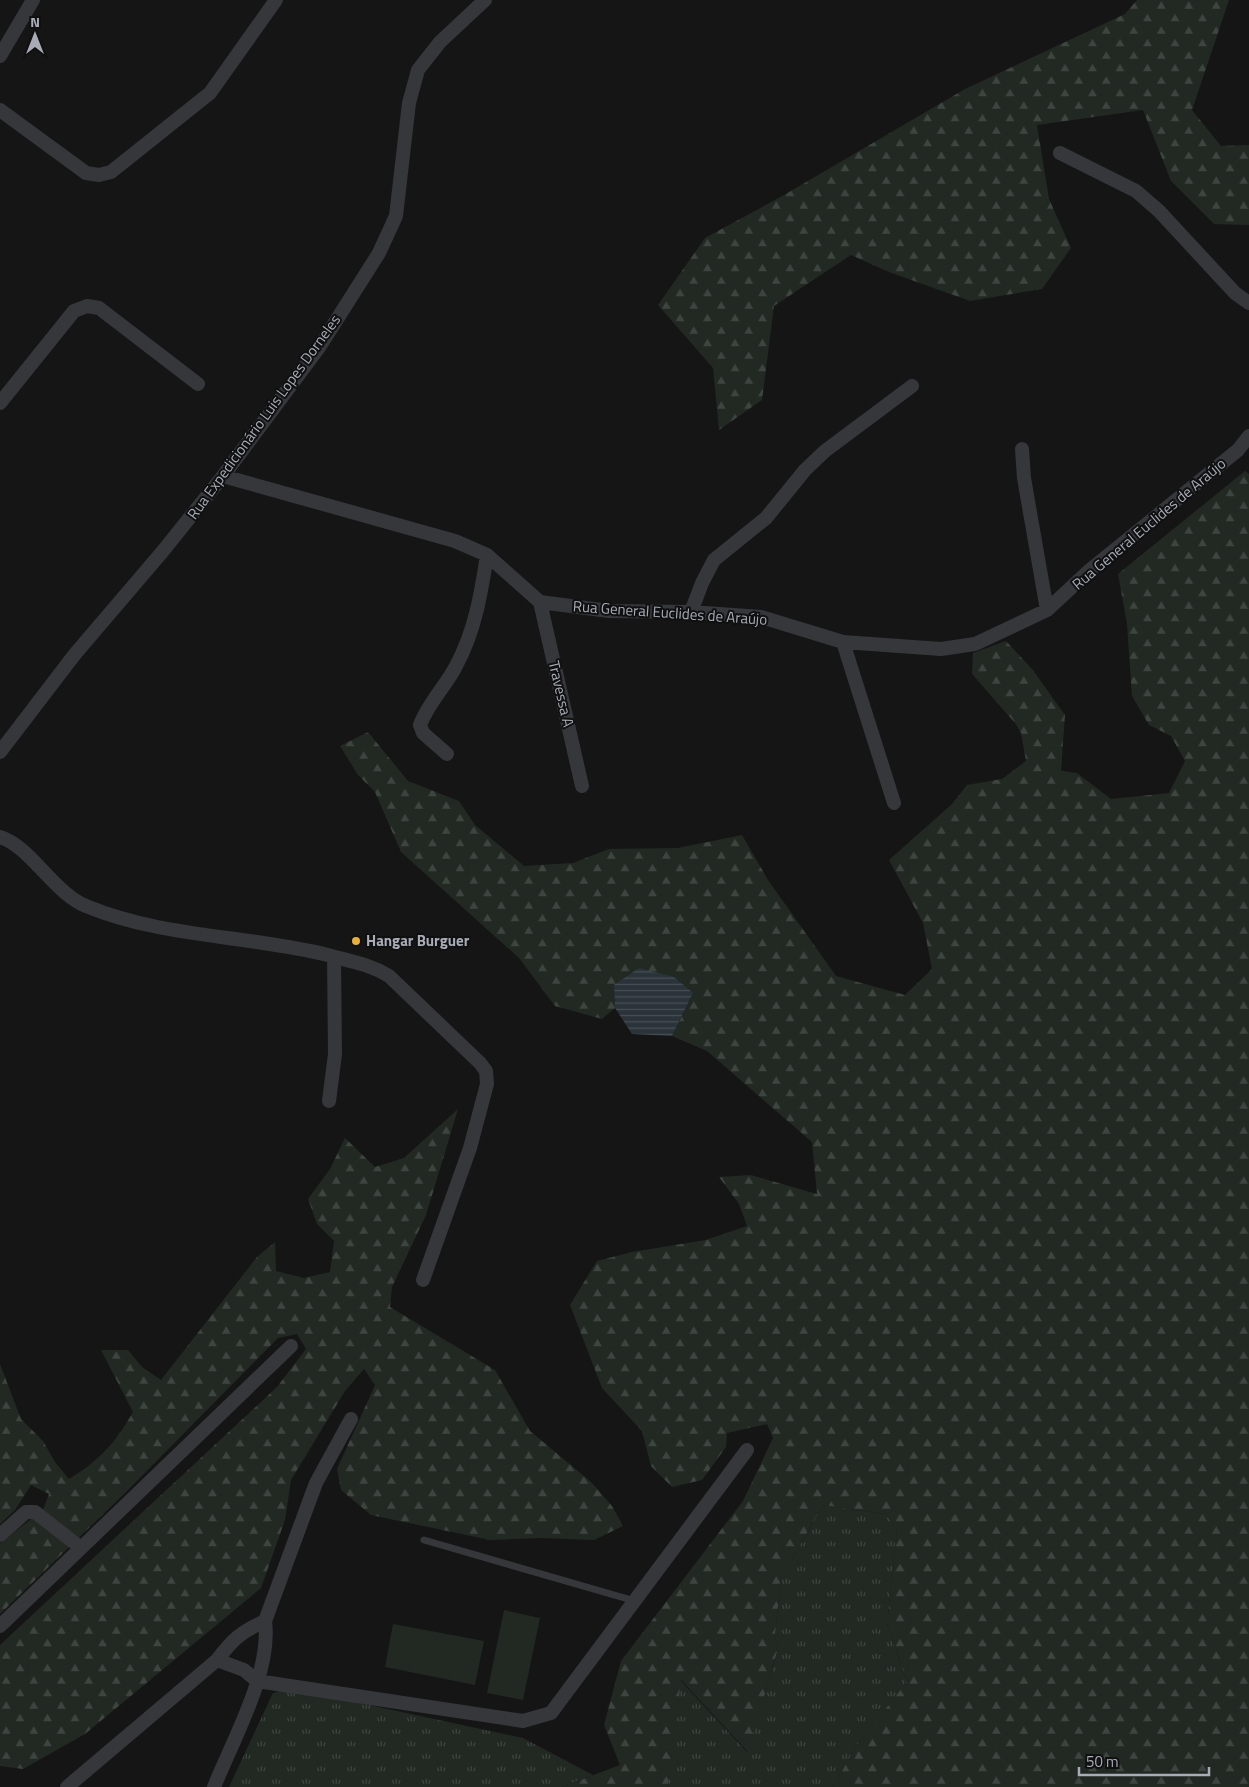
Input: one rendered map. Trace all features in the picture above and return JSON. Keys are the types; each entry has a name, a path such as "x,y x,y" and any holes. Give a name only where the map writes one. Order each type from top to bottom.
{"street":[{"path":"0,56 33,0"},
{"path":"0,110 86,174 99,175 111,172 210,93 276,0"},
{"name":"Rua Expedicionário Luis Lopes Dorneles","path":"0,752 75,654 163,552 223,476 320,346 379,253 396,216 409,103 418,70 440,42 486,0"},
{"path":"1060,152 1136,191 1160,211 1235,293 1249,303"},
{"path":"0,403 74,311 88,306 99,308 198,384"},
{"path":"690,612 714,560 766,518 805,470 825,451 912,386"},
{"name":"Rua General Euclides de Araújo","path":"540,602 609,611 690,612 761,616 843,642 942,649 975,644 1047,610 1090,570 1238,450 1249,436"},
{"path":"1022,449 1026,486 1047,610"},
{"path":"223,476 455,541 487,555 540,602"},
{"path":"447,754 423,733 420,724 456,667 470,638 487,555"},
{"name":"Travessa A","path":"540,602 582,786"},
{"path":"843,642 894,803"},
{"path":"0,837 32,860 62,890 84,905 158,928 298,948 372,966 389,976 486,1071 487,1084 470,1148 423,1280"},
{"path":"329,1101 335,1054 334,957"},
{"path":"0,1626 291,1346"},
{"path":"214,1787 257,1681 265,1652 267,1636 265,1621 316,1482 351,1419"},
{"path":"216,1660 244,1670 257,1681 524,1721 551,1713 636,1602 746,1450"},
{"path":"0,1535 26,1512 35,1512 81,1548"},
{"path":"69,1786 216,1660 233,1638 265,1621"}],"lane":[{"path":"424,1540 636,1602"}],"green space":[{"path":"1137,0 1229,0 1192,110 1221,146 1249,145 1249,225 1214,224 1171,181 1143,110 1037,125 1049,199 1071,248 1042,289 970,301 889,272 851,255 774,306 762,400 719,430 713,368 658,305 705,238 784,195 965,89 1125,14"},
{"path":"1245,471 1249,474 1249,1787 833,1787 857,1745 907,1682 887,1624 897,1531 887,1514 823,1505 781,1578 775,1635 777,1652 748,1752 681,1680 668,1787 562,1787 620,1765 604,1725 621,1661 743,1501 773,1438 767,1424 727,1433 726,1447 702,1480 672,1487 651,1466 642,1431 602,1388 570,1305 597,1261 632,1252 706,1240 747,1226 739,1204 719,1177 751,1175 817,1194 812,1142 707,1051 672,1036 693,993 614,985 615,1008 602,1019 555,1006 519,958 401,852 375,792 358,775 340,746 368,732 408,781 459,801 475,825 524,866 573,863 609,849 678,848 742,835 768,880 836,976 905,995 932,969 923,923 889,860 952,804 967,785 1002,779 1026,761 1021,733 1015,723 972,674 973,653 1006,641 1032,669 1065,715 1061,771 1077,773 1111,799 1169,793 1185,761 1171,736 1149,725 1132,696 1127,624 1118,574"},
{"path":"458,1109 426,1215 392,1287 390,1307 495,1370 530,1431 591,1482 612,1506 623,1526 594,1540 541,1538 490,1540 371,1515 341,1490 337,1469 375,1385 364,1369 345,1391 291,1480 285,1520 261,1588 85,1734 23,1769 0,1766 0,1645 277,1387 306,1349 297,1334 278,1338 126,1492 0,1614 0,1543 43,1510 49,1494 31,1485 15,1510 0,1524 0,1364 21,1419 43,1441 55,1462 69,1479 106,1450 120,1433 133,1412 101,1350 128,1350 142,1367 161,1380 257,1257 275,1242 276,1271 304,1278 330,1272 334,1241 317,1224 308,1199 330,1169 345,1138 375,1167 404,1158"},
{"path":"823,1505 887,1514 897,1531 887,1624 907,1683 857,1745 833,1787 668,1787 680,1680 747,1752 777,1653 775,1635 781,1578"},
{"path":"504,1610 540,1618 523,1700 487,1693"},
{"path":"393,1624 484,1641 475,1685 385,1667"},
{"path":"290,1688 523,1738 593,1775 562,1787 229,1787 273,1693"}],"shaded area":[{"path":"639,968 674,977 693,993 672,1036 632,1034 615,1008 614,985"}],"place":[{"name":"Hangar Burguer","path":"356,941"}]}
